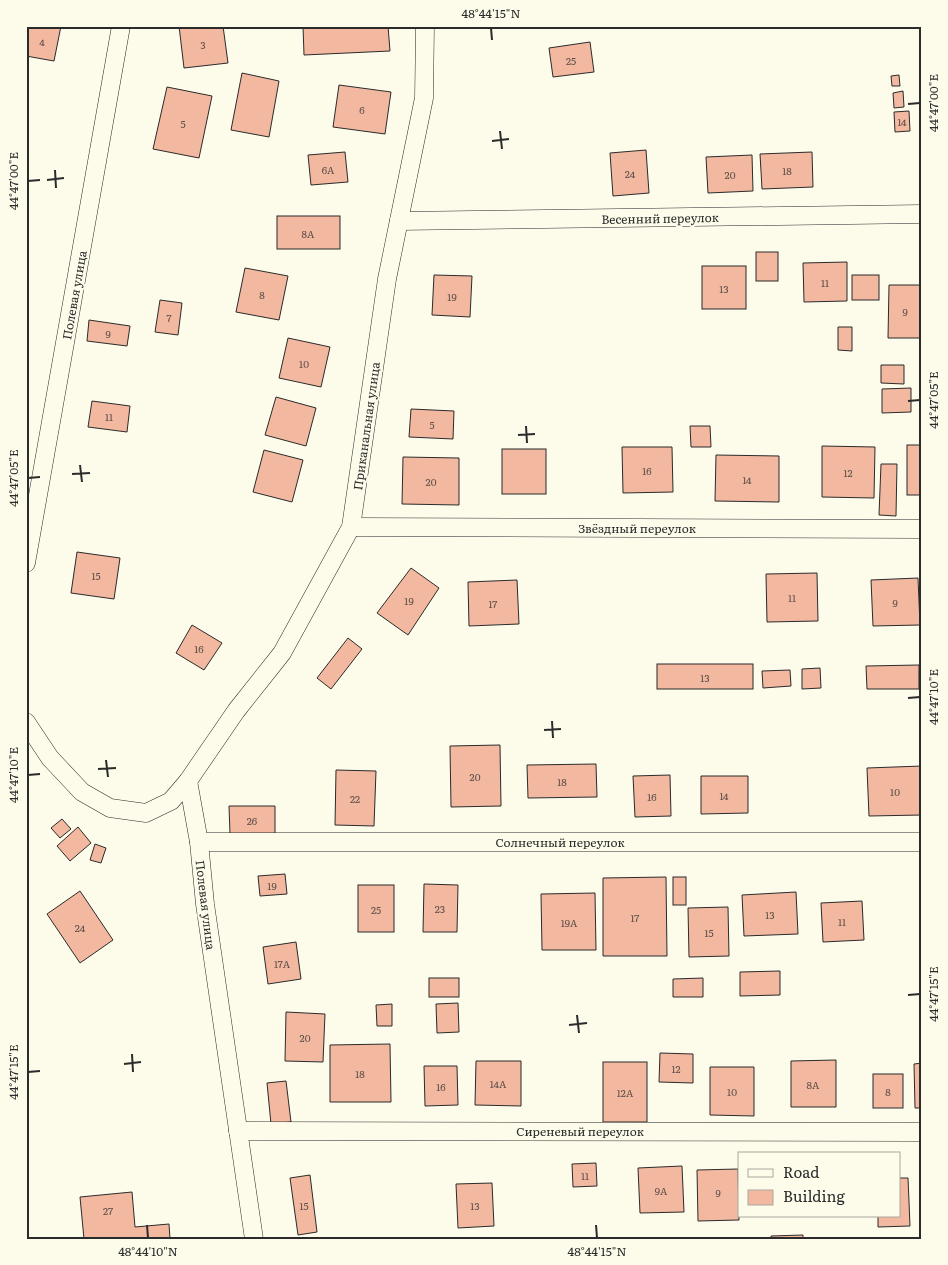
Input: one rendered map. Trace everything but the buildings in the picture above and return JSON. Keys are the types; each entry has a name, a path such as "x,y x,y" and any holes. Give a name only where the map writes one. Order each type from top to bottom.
{"street":[{"name":"Полевая улица","path":"26,563 121,26"},
{"name":"Приканальная улица","path":"188,781 236,712 282,653 351,527 387,279 424,98 425,26"},
{"name":"Весенний переулок","path":"399,221 922,214"},
{"name":"Звёздный переулок","path":"351,527 922,529"},
{"path":"26,722 50,758 82,792 110,808 146,813 171,801 188,781"},
{"name":"Полевая улица","path":"188,781 199,842 205,904 254,1239"},
{"name":"Солнечный переулок","path":"199,842 922,842"},
{"name":"Сиреневый переулок","path":"238,1131 922,1132"}]}
